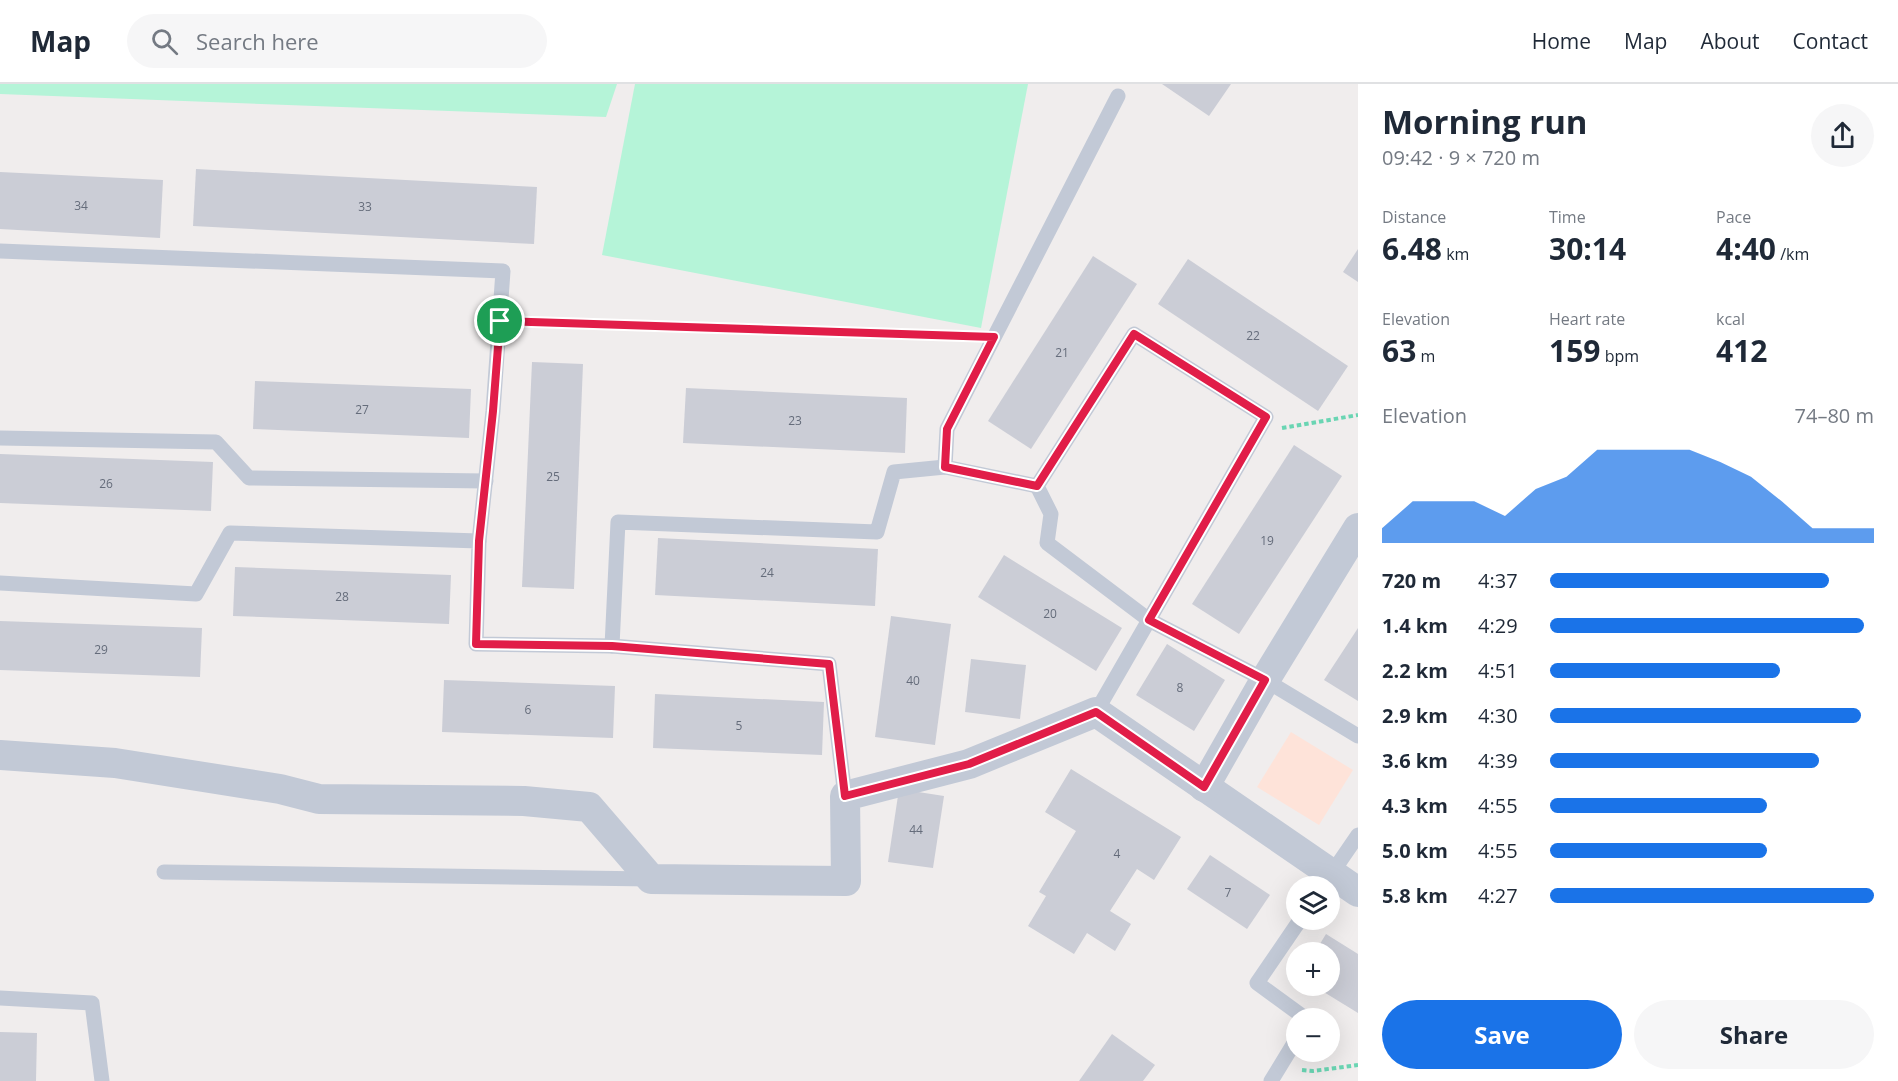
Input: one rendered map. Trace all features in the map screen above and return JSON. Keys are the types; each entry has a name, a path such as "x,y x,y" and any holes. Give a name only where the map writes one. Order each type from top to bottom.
{"street":[{"path":"1204,787 1265,680 1358,528"},
{"path":"0,755 115,763 269,787 319,799 524,801 589,807 651,879 846,881 845,796 969,764 1096,712 1204,787 1322,876"},
{"path":"1340,885 1358,892"}],"lane":[{"path":"945,467 947,429 1118,96"},
{"path":"0,251 503,271 479,541 476,644 612,646 829,664 845,796"},
{"path":"1037,486 1134,334 1266,417 1096,712"},
{"path":"0,438 216,442 249,478 486,482"},
{"path":"612,646 618,522 877,532 894,472 945,467 1037,486"},
{"path":"1037,486 1051,514 1047,543 1149,620 1265,680 1358,736"},
{"path":"0,583 196,594 230,533 479,541"},
{"path":"1330,876 1358,835"},
{"path":"165,872 651,879"},
{"path":"1291,1008 1257,983 1293,930"},
{"path":"0,998 92,1002 102,1081"},
{"path":"1271,1081 1286,1056"}],"path":[{"path":"500,321 994,337"},
{"path":"1258,432 1358,415"},
{"path":"1279,1068 1312,1071 1358,1065"}],"shaded area":[{"path":"1291,732 1353,770 1319,825 1257,787"}],"green space":[{"path":"0,84 617,84 606,117 0,94"},
{"path":"635,84 1028,84 981,328 602,255"}],"building":[{"path":"1162,84 1231,84 1209,116"},
{"path":"196,169 537,187 534,244 193,226"},
{"path":"0,172 163,180 160,238 0,229"},
{"path":"1358,249 1358,282 1343,272"},
{"path":"1093,256 1137,284 1031,449 988,421"},
{"path":"1188,259 1348,366 1318,411 1158,304"},
{"path":"532,362 583,364 574,589 522,587"},
{"path":"255,381 471,389 469,438 253,429"},
{"path":"686,388 907,398 905,453 683,443"},
{"path":"1294,445 1342,476 1239,634 1192,604"},
{"path":"0,454 213,462 211,511 0,503"},
{"path":"658,538 878,549 875,606 655,595"},
{"path":"1004,555 1122,628 1096,671 978,597"},
{"path":"235,567 451,575 449,624 233,616"},
{"path":"891,616 951,624 935,745 875,737"},
{"path":"0,621 202,628 200,677 0,670"},
{"path":"1358,628 1358,701 1324,680"},
{"path":"1167,644 1225,680 1194,731 1136,695"},
{"path":"971,659 1026,665 1020,719 965,712"},
{"path":"444,680 615,686 613,738 442,732"},
{"path":"655,694 824,702 822,755 653,748"},
{"path":"1071,769 1181,837 1154,880 1137,869 1110,911 1131,924 1115,951 1087,933 1074,954 1028,926 1046,896 1039,892 1076,831 1045,812"},
{"path":"899,789 944,796 933,868 888,862"},
{"path":"1210,855 1270,895 1247,929 1187,889"},
{"path":"1326,934 1339,942 1321,942"},
{"path":"1340,943 1358,954 1358,1013 1330,996 1340,996"},
{"path":"0,1032 37,1033 36,1081 0,1081"},
{"path":"1112,1034 1155,1065 1143,1081 1079,1081"}],"route":[{"path":"500,321 994,337 947,429 945,467 1037,486 1134,334 1266,417 1149,620 1265,680 1204,787 1096,712 969,764 845,796 829,664 612,646 476,644 479,541 500,321"}]}
